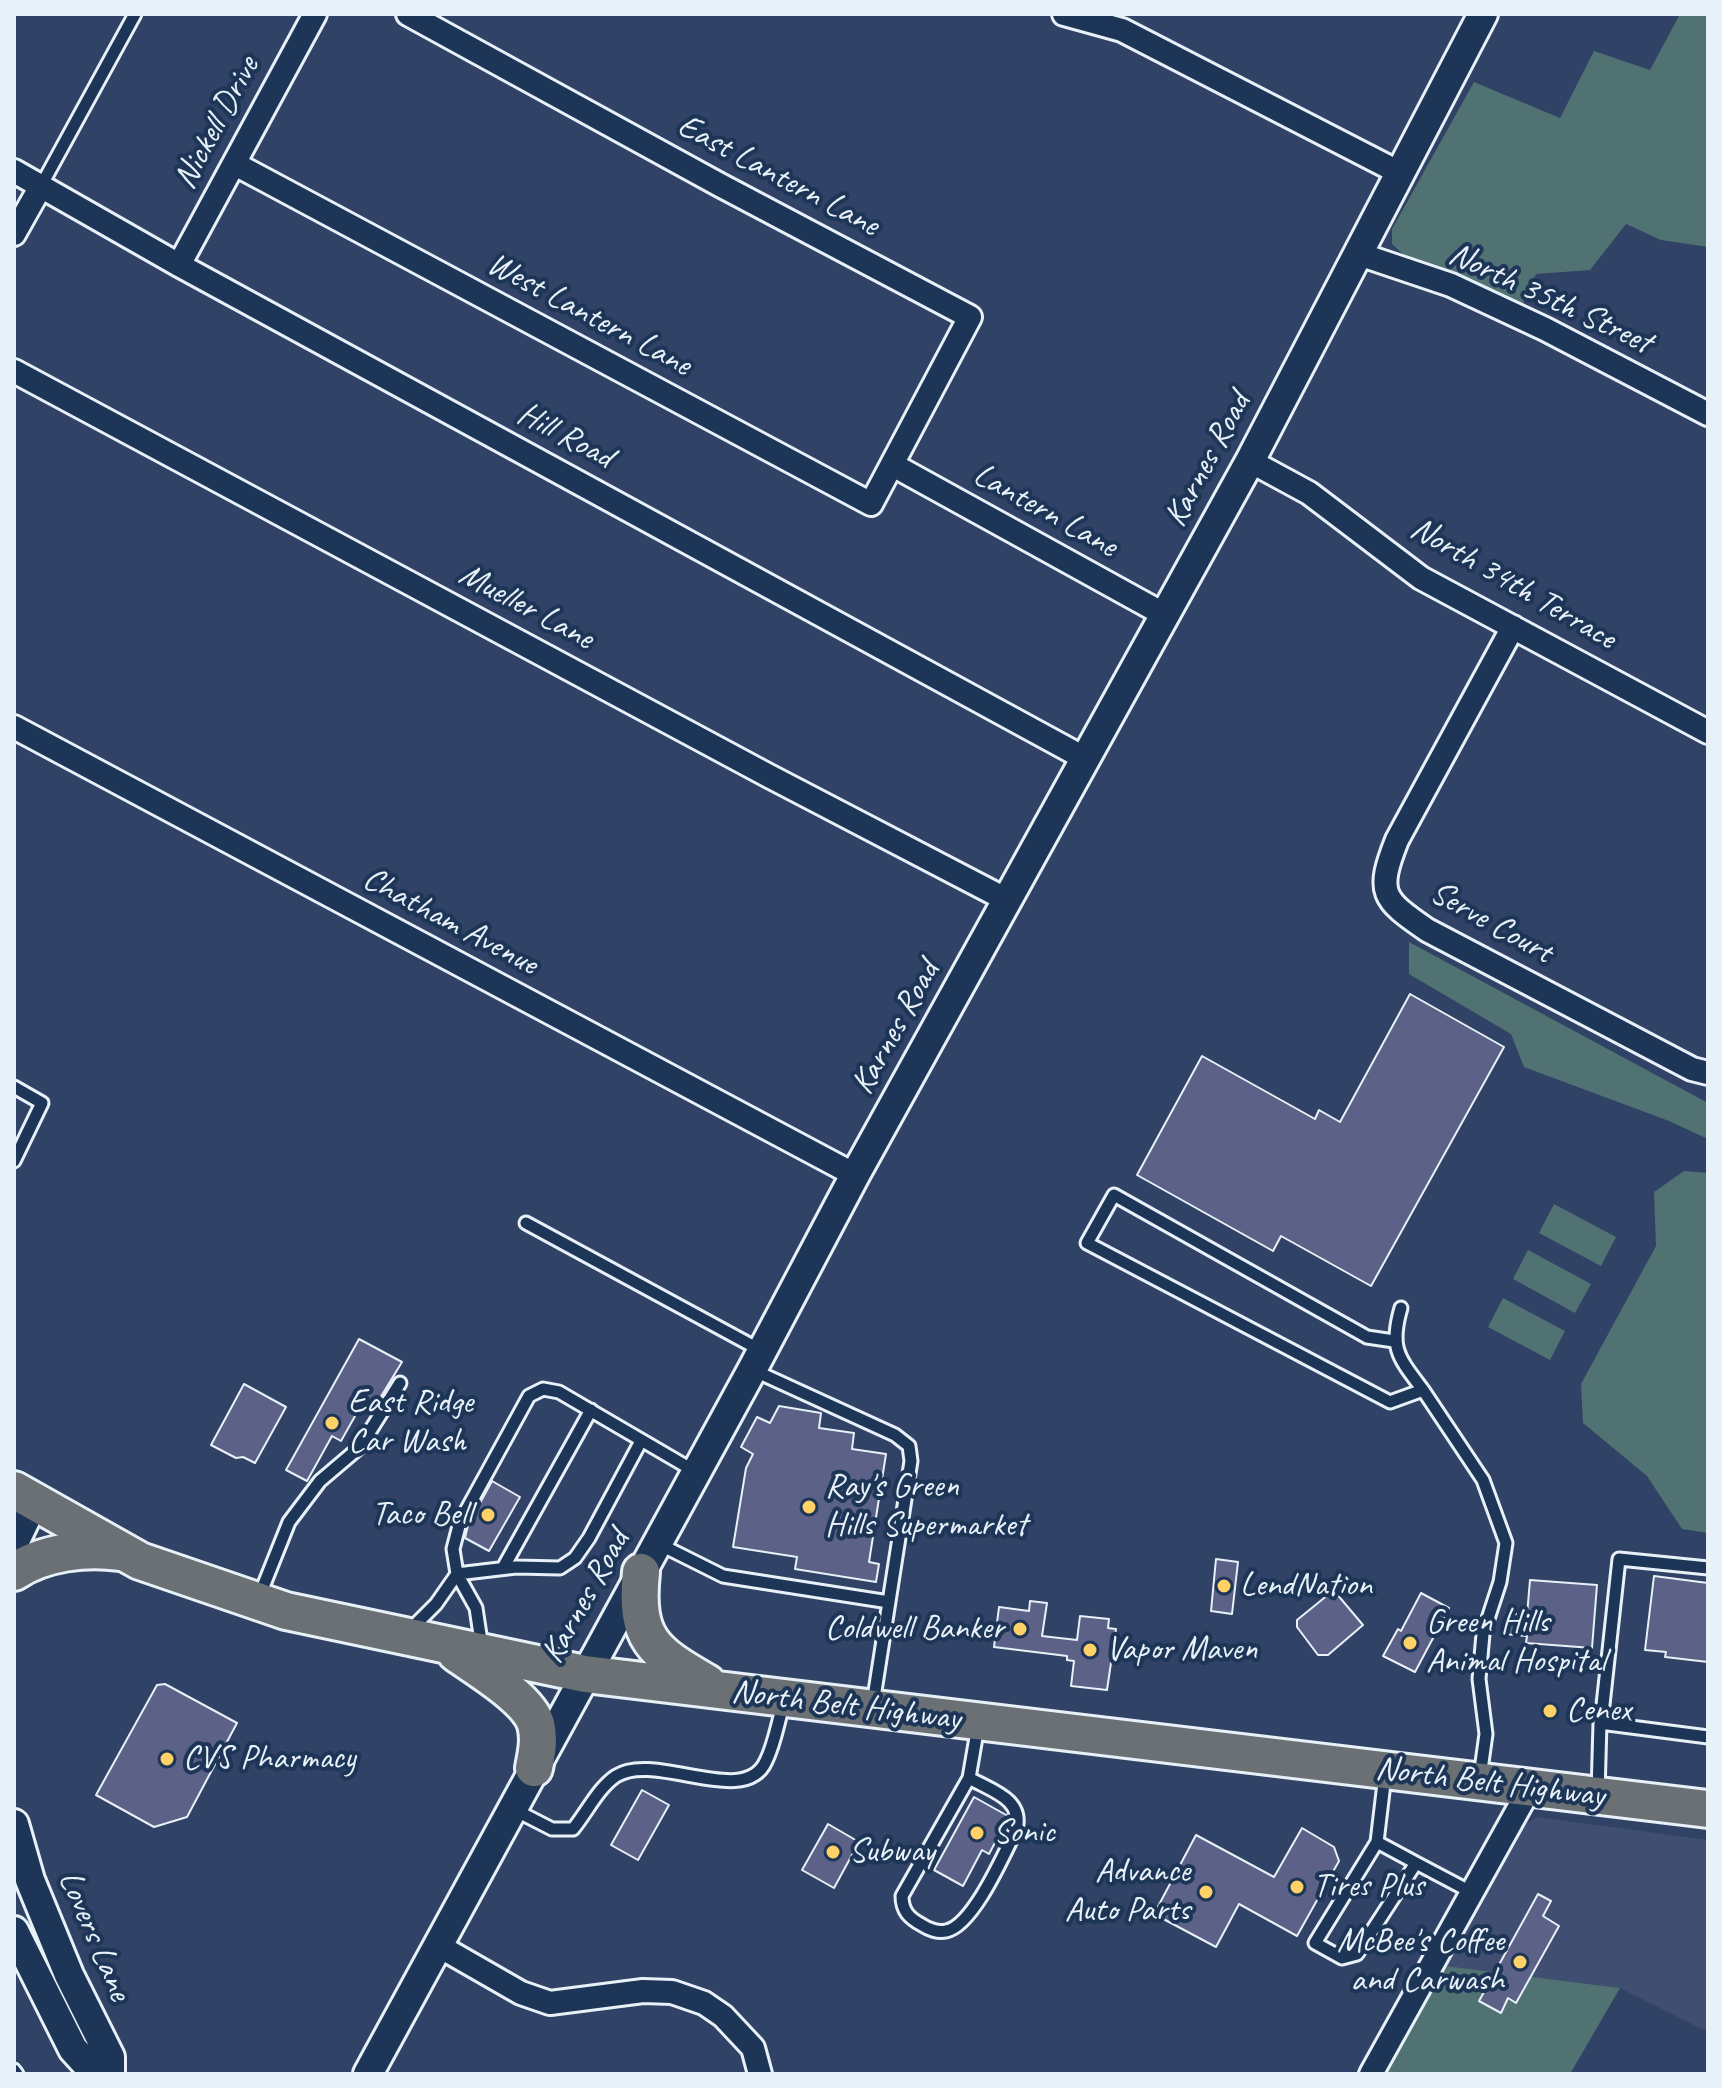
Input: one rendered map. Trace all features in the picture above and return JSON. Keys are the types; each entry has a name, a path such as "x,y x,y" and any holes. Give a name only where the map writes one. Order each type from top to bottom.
{"main road":[{"name":"North Belt Highway","path":"21,1504 140,1561 286,1611 585,1674 1708,1809"},
{"path":"14,1572 40,1560 72,1552 106,1550 126,1553"},
{"path":"649,1558 638,1603 641,1623 653,1645 668,1661 719,1690"},
{"path":"445,1645 522,1702 536,1721 539,1742 534,1768"}],"street":[{"name":"Nickell Drive","path":"179,265 315,14"},
{"name":"East Lantern Lane","path":"408,14 720,185 970,317 893,465"},
{"path":"1064,14 1122,30 1400,173"},
{"name":"Karnes Road","path":"368,2074 758,1360 855,1175 1250,461 1483,14"},
{"name":"West Lantern Lane","path":"235,164 871,504 893,465"},
{"name":"Hill Road","path":"14,171 179,265 1084,758"},
{"path":"14,234 41,186"},
{"name":"North 35th Street","path":"1359,254 1451,285 1545,329 1708,414"},
{"name":"Mueller Lane","path":"14,371 1007,900"},
{"name":"North 34th Terrace","path":"1250,461 1309,493 1421,578 1708,732"},
{"name":"Lantern Lane","path":"893,465 1165,615"},
{"name":"Serve Court","path":"1513,627 1397,840 1387,867 1384,887 1393,907 1427,930 1692,1069 1708,1073"},
{"name":"Chatham Avenue","path":"14,727 855,1175"},
{"path":"14,1543 21,1504"},
{"path":"1371,2074 1530,1788"},
{"name":"Lovers Lane","path":"14,1824 30,1880 69,1975 110,2057 110,2074"},
{"name":"Lovers Lane","path":"14,1931 73,2049 99,2074"},
{"path":"439,1946 521,1993 550,2003 643,1991 672,1992 704,2003 723,2016 753,2048 760,2074"}],"lane":[{"path":"41,186 135,14"},
{"path":"14,1087 42,1103 15,1158"},
{"path":"1394,1341 1367,1337 1114,1195 1087,1243 1390,1402 1423,1390"},
{"path":"526,1223 758,1360 895,1435 909,1446 911,1461 872,1709"},
{"path":"1401,1308 1394,1341 1398,1356 1483,1480 1506,1543 1500,1582 1483,1634 1479,1679 1486,1734 1479,1782"},
{"path":"257,1601 289,1522 320,1481 360,1447 400,1383"},
{"path":"482,1653 476,1608 457,1574 453,1549 460,1522 529,1396 543,1389 559,1392 696,1472"},
{"path":"503,1568 591,1410"},
{"path":"405,1635 436,1604 457,1574 503,1568 560,1568 575,1558 641,1441"},
{"path":"649,1558 723,1576 889,1602"},
{"path":"1598,1796 1601,1723 1619,1559 1708,1568"},
{"path":"512,1809 552,1829 573,1829 602,1789 617,1775 659,1770 720,1781 748,1780 766,1764 785,1698"},
{"path":"969,1778 1007,1799 1017,1809 1019,1819 1016,1830 971,1910 958,1925 946,1931 928,1929 907,1915 902,1906 902,1896 969,1778 979,1721"},
{"path":"1601,1723 1708,1737"},
{"path":"1386,1770 1377,1842 1315,1943 1342,1958 1357,1954 1416,1863"},
{"path":"1377,1842 1471,1892"}],"shaded area":[{"path":"1537,1817 1708,1840 1708,2032 1620,1988 1446,1966 1523,1825"}],"green space":[{"path":"1680,14 1708,14 1708,247 1661,240 1626,224 1590,270 1536,274 1520,310 1407,258 1392,244 1392,229 1474,82 1560,118 1594,51 1650,70"},
{"path":"1409,942 1708,1103 1708,1139 1669,1121 1524,1067 1511,1034 1409,974"},
{"path":"1684,1171 1708,1173 1708,1533 1682,1529 1647,1476 1583,1423 1581,1384 1656,1246 1654,1192"},
{"path":"1554,1204 1616,1237 1601,1266 1539,1233"},
{"path":"1528,1250 1591,1284 1575,1313 1513,1279"},
{"path":"1503,1298 1565,1331 1550,1360 1488,1327"},
{"path":"1446,1966 1620,1988 1570,2074 1385,2074"}],"building":[{"path":"1410,994 1504,1047 1371,1286 1281,1236 1273,1251 1137,1175 1202,1056 1315,1119 1319,1110 1340,1122"},
{"name":"East Ridge Car Wash","path":"359,1339 402,1362 374,1408 363,1402 341,1441 332,1436 307,1481 286,1470"},
{"path":"244,1384 286,1407 255,1463 243,1457 236,1458 211,1445"},
{"name":"Ray's Green Hills Supermarket","path":"779,1406 821,1413 819,1428 854,1433 852,1449 886,1454 869,1562 879,1564 876,1582 795,1569 797,1557 733,1547 746,1468 753,1454 741,1447 757,1417 770,1423"},
{"name":"Taco Bell","path":"492,1481 520,1497 489,1551 465,1538 468,1525"},
{"name":"LendNation","path":"1216,1559 1238,1562 1232,1614 1211,1611"},
{"path":"1654,1576 1708,1583 1708,1662 1665,1657 1666,1652 1645,1650"},
{"path":"1530,1580 1597,1585 1592,1648 1526,1643 1527,1636 1504,1634 1506,1613 1527,1615"},
{"path":"1336,1593 1363,1625 1328,1655 1318,1655 1297,1627 1297,1620 1329,1594"},
{"name":"Green Hills Animal Hospital","path":"1421,1593 1449,1608 1415,1672 1383,1656 1398,1629 1401,1631"},
{"path":"1030,1601 1047,1603 1042,1636 1077,1640 1080,1616 1109,1619 1108,1628 1116,1629 1107,1690 1071,1686 1074,1661 1067,1660 1067,1656 994,1647 999,1607 1029,1611"},
{"name":"CVS Pharmacy","path":"165,1684 237,1723 187,1817 154,1827 96,1795 157,1685"},
{"path":"642,1790 669,1805 638,1860 611,1845"},
{"name":"Sonic","path":"974,1797 1008,1818 989,1854 982,1850 963,1886 934,1870"},
{"name":"Subway","path":"828,1824 859,1842 834,1888 802,1870"},
{"path":"1302,1828 1334,1847 1339,1861 1297,1936 1239,1904 1216,1947 1154,1914 1196,1835 1274,1877"},
{"name":"McBee's Coffee and Carwash","path":"1538,1894 1551,1901 1543,1916 1559,1926 1516,2003 1508,1998 1501,2013 1479,2001"}],"place":[{"name":"East Ridge Car Wash","path":"332,1423"},
{"name":"Ray's Green Hills Supermarket","path":"809,1507"},
{"name":"Taco Bell","path":"488,1515"},
{"name":"LendNation","path":"1224,1586"},
{"name":"Coldwell Banker","path":"1020,1629"},
{"name":"Green Hills Animal Hospital","path":"1410,1643"},
{"name":"Vapor Maven","path":"1090,1650"},
{"name":"Cenex","path":"1550,1711"},
{"name":"CVS Pharmacy","path":"167,1759"},
{"name":"Sonic","path":"977,1833"},
{"name":"Subway","path":"833,1852"},
{"name":"Tires Plus","path":"1297,1887"},
{"name":"Advance Auto Parts","path":"1206,1892"},
{"name":"McBee's Coffee and Carwash","path":"1520,1962"}]}
